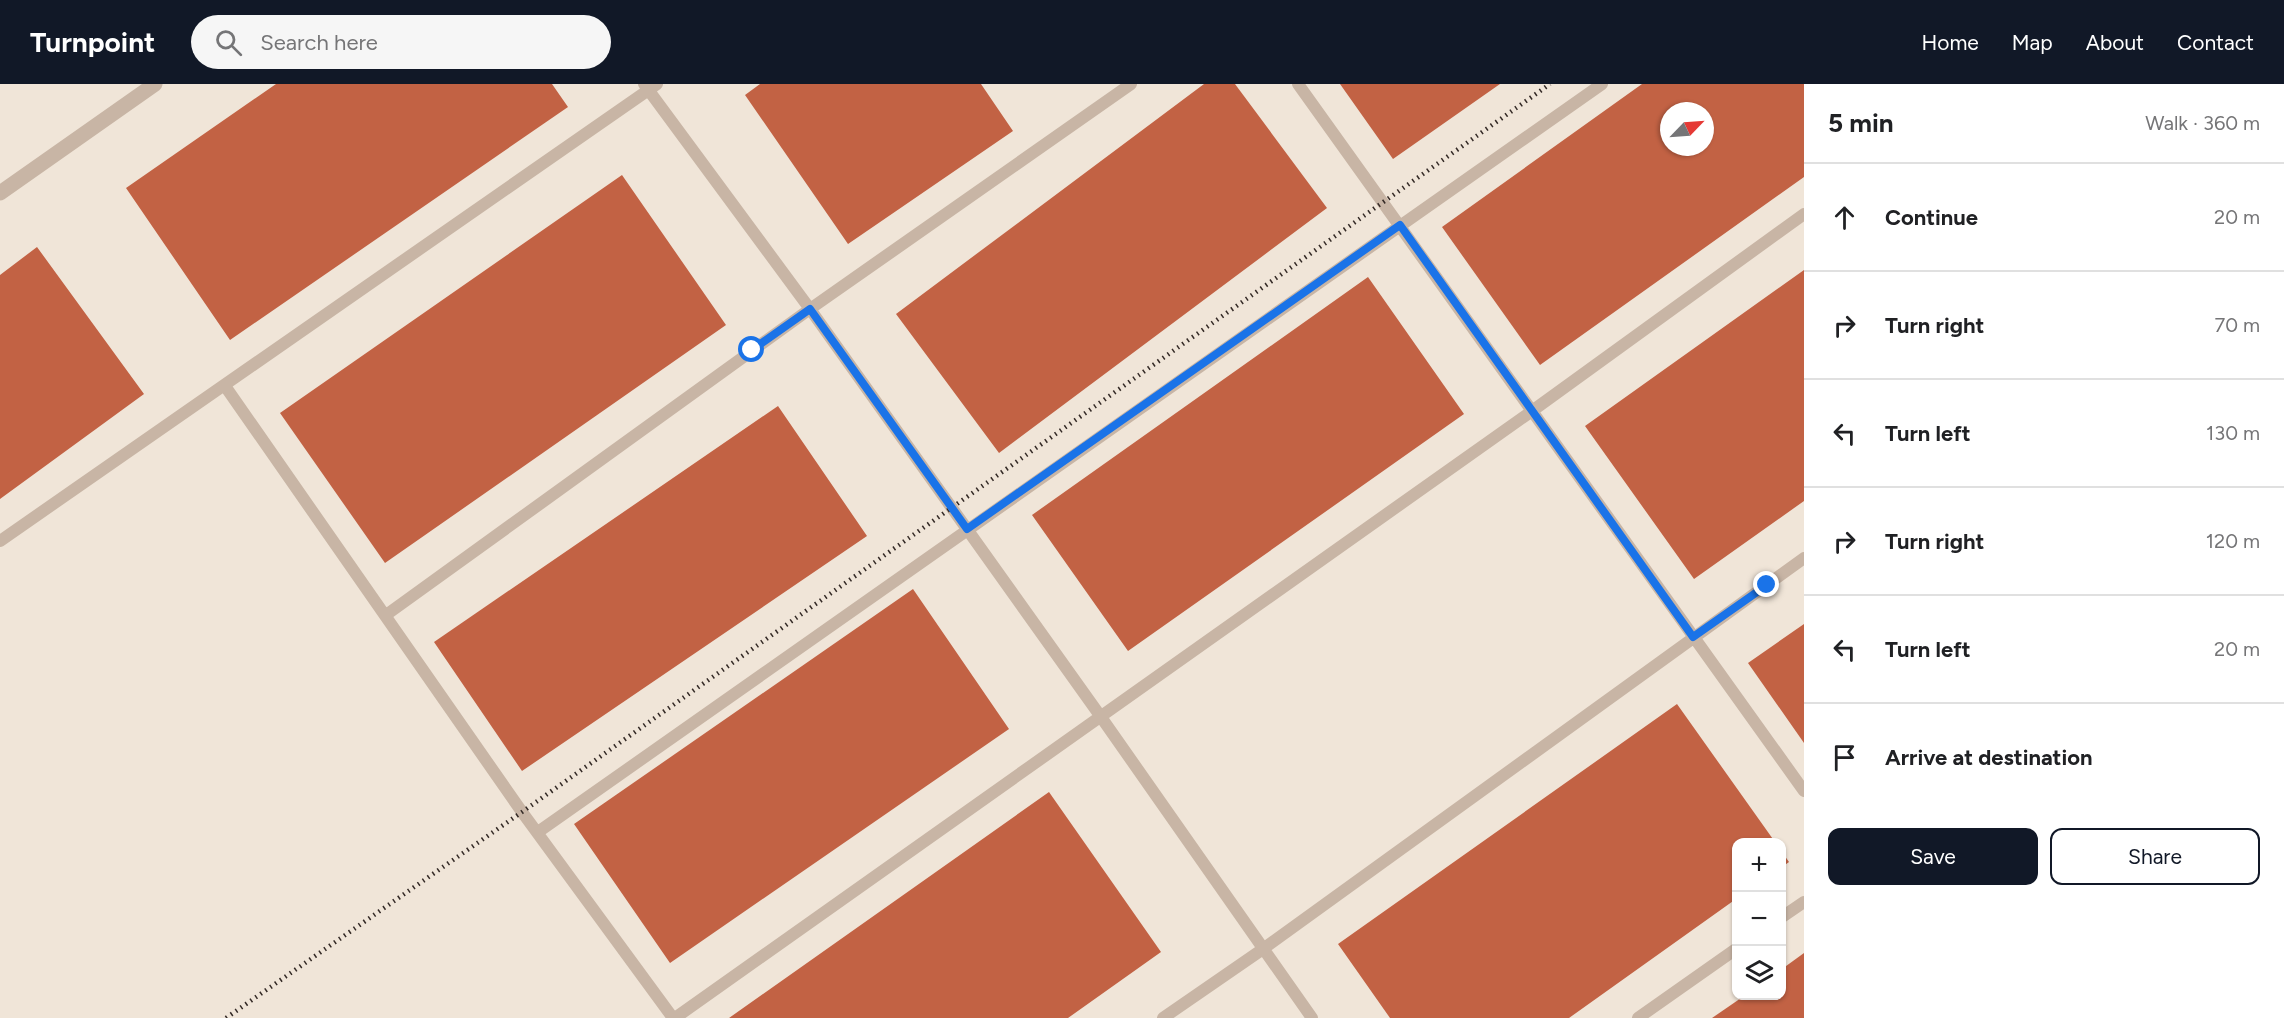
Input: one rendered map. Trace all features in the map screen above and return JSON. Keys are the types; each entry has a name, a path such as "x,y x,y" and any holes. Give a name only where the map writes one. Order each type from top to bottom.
{"street":[{"path":"0,193 155,84"}],"lane":[{"path":"386,615 810,309 1131,84"},
{"path":"1298,84 1804,791"},
{"path":"538,832 1602,84"},
{"path":"0,541 225,386 650,86 1101,717 1312,1018"},
{"path":"225,386 538,832 674,1018 1532,411 1804,214"},
{"path":"1163,1018 1263,949 1804,558"},
{"path":"1786,914 1804,902"},
{"path":"1638,1018 1732,952"}],"building":[{"path":"276,84 552,84 568,107 230,340 126,188"},
{"path":"760,84 981,84 1013,131 848,244 745,95"},
{"path":"1204,84 1235,84 1327,208 999,453 896,314"},
{"path":"1340,84 1500,84 1393,159"},
{"path":"1642,84 1804,84 1804,177 1540,365 1442,227"},
{"path":"622,175 726,325 385,563 280,413"},
{"path":"37,247 144,394 0,499 0,275"},
{"path":"1804,270 1804,501 1694,579 1585,426"},
{"path":"1368,277 1464,414 1128,651 1032,515"},
{"path":"778,406 867,536 522,771 434,642"},
{"path":"913,589 1009,729 670,963 574,824"},
{"path":"1804,624 1804,743 1748,663"},
{"path":"1677,704 1772,838 1732,838 1732,902 1569,1018 1390,1018 1338,944"},
{"path":"1049,792 1161,952 1068,1018 729,1018"},
{"path":"1804,953 1804,1018 1712,1018 1738,1000 1786,1000 1786,966"}],"railway":[{"path":"226,1018 522,812 1550,84"}],"route":[{"path":"752,350 810,309 967,529 1400,225 1693,637 1767,585"}]}
